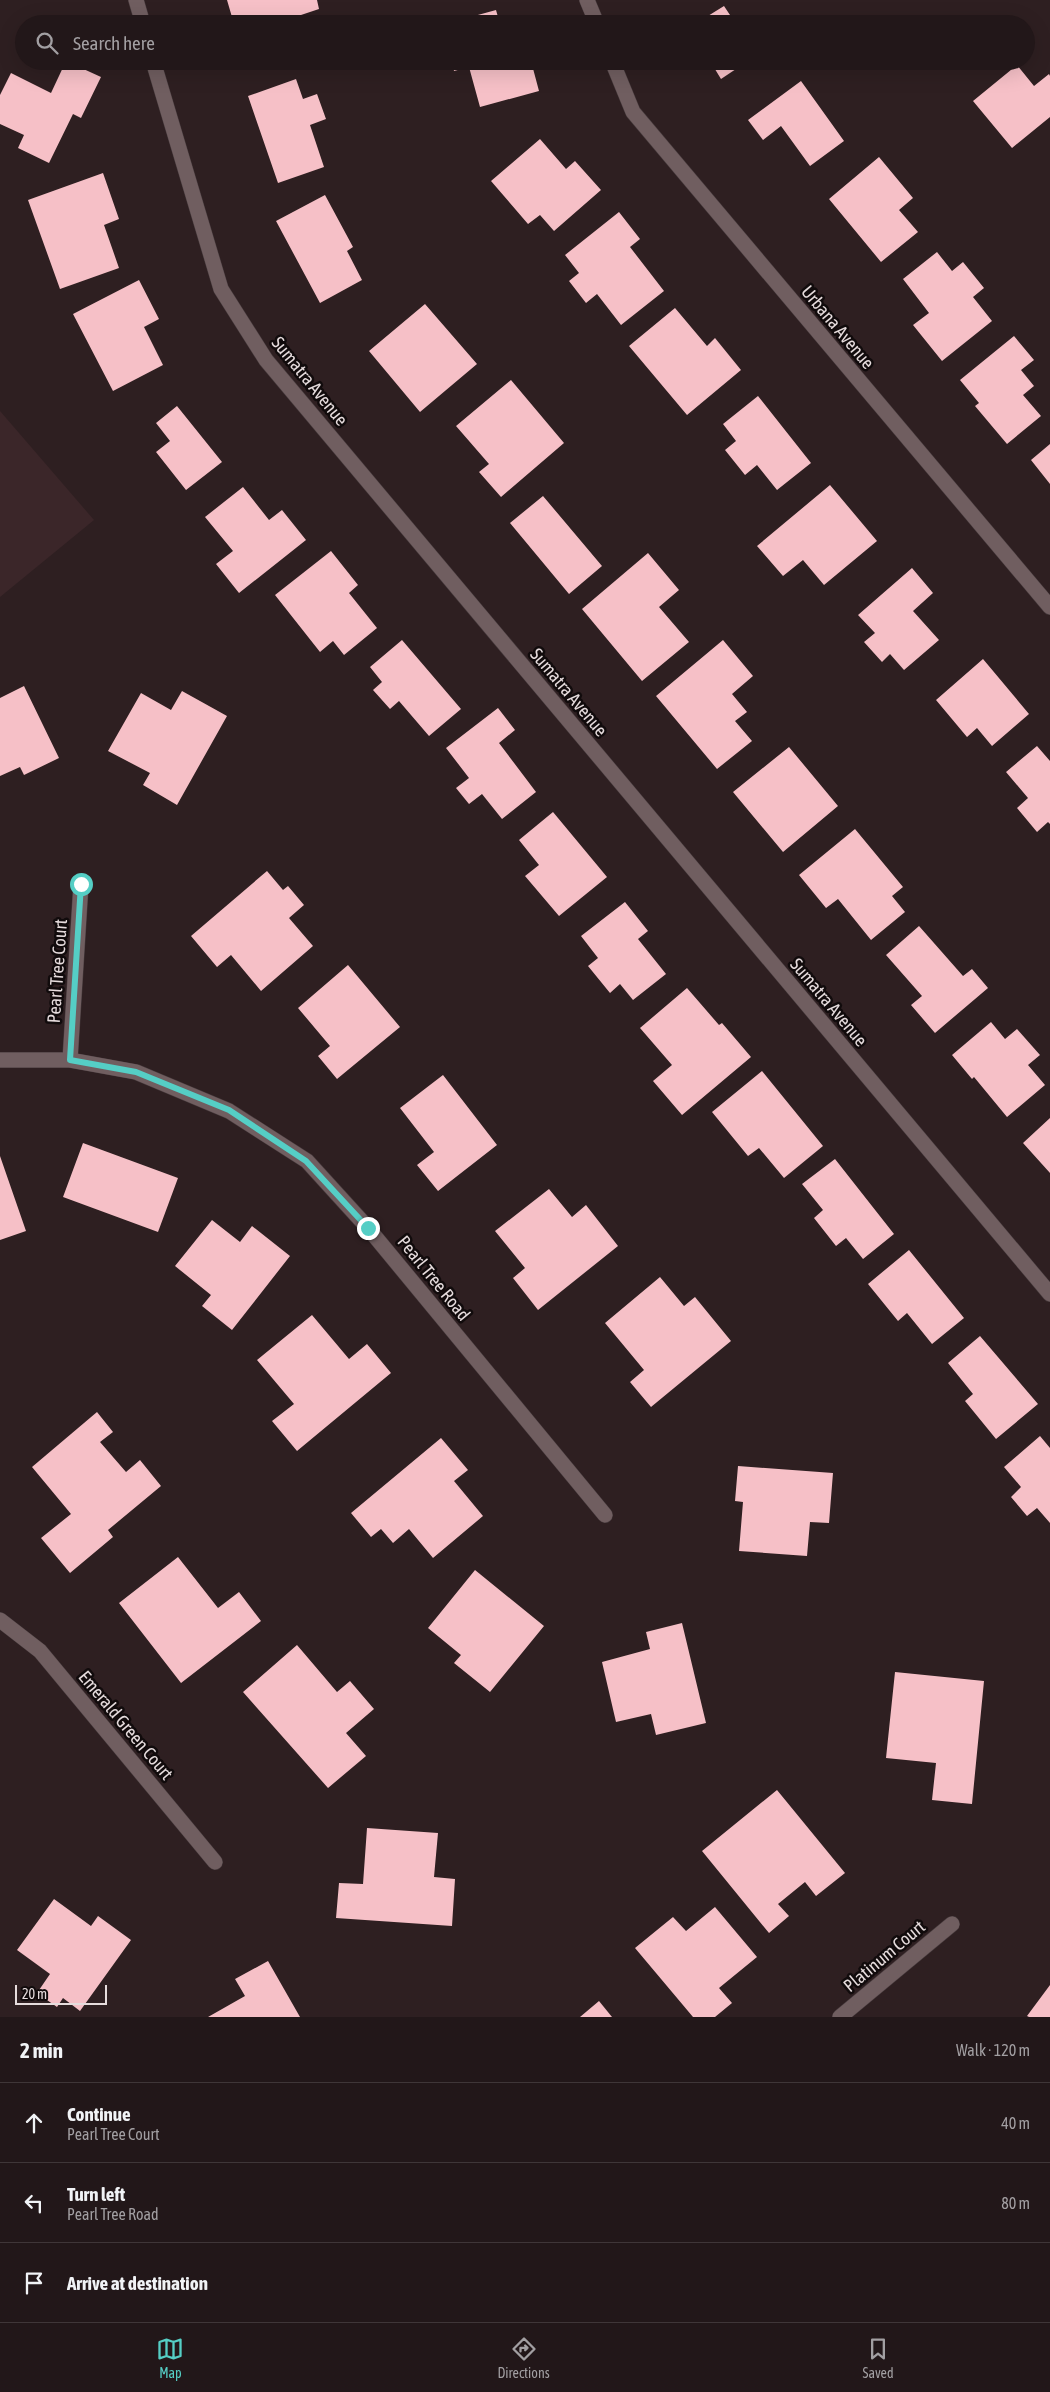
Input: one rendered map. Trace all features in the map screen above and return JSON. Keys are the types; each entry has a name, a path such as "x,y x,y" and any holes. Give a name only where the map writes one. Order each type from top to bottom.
{"street":[{"path":"136,0 140,15"},
{"path":"587,0 593,15"},
{"name":"Sumatra Avenue","path":"156,70 221,289 266,360 1050,1294"},
{"name":"Urbana Avenue","path":"616,70 633,112 1050,607"},
{"name":"Pearl Tree Court","path":"70,1060 81,884"},
{"name":"Pearl Tree Road","path":"0,1060 70,1060 136,1072 229,1110 306,1161 368,1228 605,1515"},
{"name":"Emerald Green Court","path":"0,1620 40,1650 215,1862"},
{"name":"Platinum Court","path":"840,2017 952,1924"}],"shaded area":[{"path":"0,411 94,520 0,597"}],"building":[{"path":"227,0 317,0 319,9 301,15 231,15"},
{"path":"724,6 730,15 710,15"},
{"path":"496,10 497,15 478,15"},
{"path":"62,70 86,70 101,77 81,118 73,114 49,163 18,148 24,135 0,124 0,95 11,73 51,93"},
{"path":"470,70 533,70 539,91 480,107"},
{"path":"716,70 734,70 721,79"},
{"path":"1011,70 1021,70 1034,86 1049,74 1050,76 1050,117 1012,148 973,101"},
{"path":"296,79 303,99 317,94 326,119 310,125 324,167 278,183 248,96"},
{"path":"801,81 844,141 810,166 781,126 763,140 748,120"},
{"path":"540,139 566,169 575,161 601,190 554,231 540,215 528,224 491,181"},
{"path":"879,157 913,198 899,210 918,232 881,262 829,199"},
{"path":"103,173 119,219 104,225 119,268 60,289 28,200"},
{"path":"325,195 353,247 347,251 362,280 320,303 276,221"},
{"path":"619,212 640,239 630,247 664,291 621,325 597,294 586,303 569,281 579,273 565,255"},
{"path":"937,252 952,271 963,262 984,288 973,297 992,321 942,361 913,325 929,313 903,279"},
{"path":"139,280 159,319 144,327 163,365 113,391 73,314"},
{"path":"425,304 477,364 420,412 369,351"},
{"path":"675,308 707,346 715,338 741,370 687,415 629,346"},
{"path":"1014,336 1034,360 1021,370 1034,386 1023,395 1041,416 1007,444 975,406 979,403 960,380"},
{"path":"511,380 564,443 501,497 479,472 489,464 456,426"},
{"path":"758,396 811,463 777,490 757,465 745,475 725,450 736,441 723,424"},
{"path":"177,406 222,462 186,490 156,452 170,441 156,423"},
{"path":"1050,444 1050,484 1031,460"},
{"path":"830,485 877,541 824,585 803,560 783,576 757,546"},
{"path":"243,487 269,520 282,510 306,540 239,593 216,564 233,551 205,517"},
{"path":"543,496 602,566 569,594 510,523"},
{"path":"331,551 358,585 349,593 377,628 344,655 333,641 320,652 275,595"},
{"path":"648,553 679,590 659,607 689,642 642,681 582,609"},
{"path":"912,568 933,593 913,611 939,640 904,670 890,654 882,662 864,642 875,633 858,615"},
{"path":"402,640 461,709 429,736 399,701 390,709 373,690 382,682 370,667"},
{"path":"723,640 753,676 732,694 747,712 735,721 752,741 717,769 656,696"},
{"path":"983,659 1029,714 992,746 977,728 967,737 936,700"},
{"path":"24,686 59,758 24,775 20,767 0,776 0,698"},
{"path":"182,691 227,716 177,805 143,785 150,773 108,751 141,693 171,710"},
{"path":"498,708 515,730 499,743 536,792 502,819 482,794 469,804 456,788 469,778 446,748"},
{"path":"1037,746 1050,761 1050,824 1048,822 1037,832 1017,808 1028,798 1006,772"},
{"path":"789,747 838,806 783,852 733,792"},
{"path":"553,812 607,877 559,916 525,876 539,865 519,840"},
{"path":"855,829 903,887 892,896 905,912 871,940 838,899 826,908 799,875"},
{"path":"267,871 283,890 288,886 304,905 289,918 313,946 261,991 231,955 217,967 191,936"},
{"path":"625,902 648,931 638,939 666,974 633,1000 620,984 610,993 588,966 598,958 581,936"},
{"path":"919,926 963,976 972,969 988,988 935,1033 911,1005 922,996 886,955"},
{"path":"348,965 400,1027 337,1079 318,1056 330,1046 298,1008"},
{"path":"687,988 719,1025 722,1023 751,1057 682,1115 653,1081 672,1065 640,1028"},
{"path":"991,1022 1005,1039 1017,1029 1040,1055 1028,1065 1045,1085 1007,1117 974,1077 972,1079 952,1055"},
{"path":"762,1071 823,1146 784,1178 759,1148 748,1156 712,1112"},
{"path":"443,1075 497,1145 438,1191 417,1165 434,1152 400,1108"},
{"path":"1050,1118 1050,1173 1023,1143"},
{"path":"83,1143 178,1178 158,1232 63,1197"},
{"path":"0,1156 26,1231 0,1240"},
{"path":"835,1159 894,1234 863,1259 846,1238 836,1246 814,1218 823,1210 802,1184"},
{"path":"549,1189 572,1217 586,1205 618,1246 538,1310 513,1278 525,1268 495,1231"},
{"path":"212,1220 240,1242 252,1226 290,1256 232,1330 202,1306 211,1295 175,1266"},
{"path":"909,1250 964,1318 932,1344 907,1313 898,1321 868,1284"},
{"path":"660,1277 684,1306 695,1297 731,1341 651,1407 630,1382 644,1370 605,1323"},
{"path":"312,1315 349,1359 367,1344 391,1373 297,1451 272,1421 294,1404 257,1360"},
{"path":"980,1336 1038,1404 996,1439 965,1401 973,1394 948,1363"},
{"path":"97,1412 113,1432 100,1442 126,1472 140,1460 161,1486 108,1530 113,1537 70,1573 41,1538 71,1514 32,1467"},
{"path":"1040,1436 1050,1448 1050,1523 1037,1508 1027,1516 1011,1497 1021,1487 1004,1467"},
{"path":"441,1438 468,1470 454,1481 483,1516 433,1558 409,1529 393,1543 381,1529 371,1537 351,1513"},
{"path":"738,1466 833,1473 829,1523 810,1522 807,1556 739,1551 743,1502 735,1501"},
{"path":"178,1557 218,1608 239,1592 261,1621 181,1683 119,1603"},
{"path":"475,1570 544,1626 490,1692 454,1663 461,1655 428,1628"},
{"path":"682,1623 706,1723 656,1735 651,1714 616,1722 602,1662 650,1649 646,1632"},
{"path":"297,1645 337,1692 350,1681 374,1709 346,1733 366,1756 328,1788 243,1692"},
{"path":"895,1672 984,1681 972,1804 932,1800 936,1763 886,1758"},
{"path":"777,1790 845,1873 816,1896 805,1882 778,1904 789,1916 769,1933 702,1851"},
{"path":"367,1828 438,1833 434,1877 455,1879 452,1926 336,1918 339,1883 363,1884"},
{"path":"54,1899 91,1926 98,1916 131,1940 80,2011 63,1998 57,2007 37,1993 50,1974 17,1950"},
{"path":"715,1907 757,1957 719,1988 732,2003 715,2017 693,2017 635,1948 673,1917 686,1931"},
{"path":"268,1961 300,2017 208,2017 245,1996 235,1979"},
{"path":"1050,1985 1050,2017 1027,2016"},
{"path":"599,2001 612,2017 580,2017"}],"route":[{"path":"81,884 70,1060 136,1072 229,1110 306,1161 368,1228"}]}
